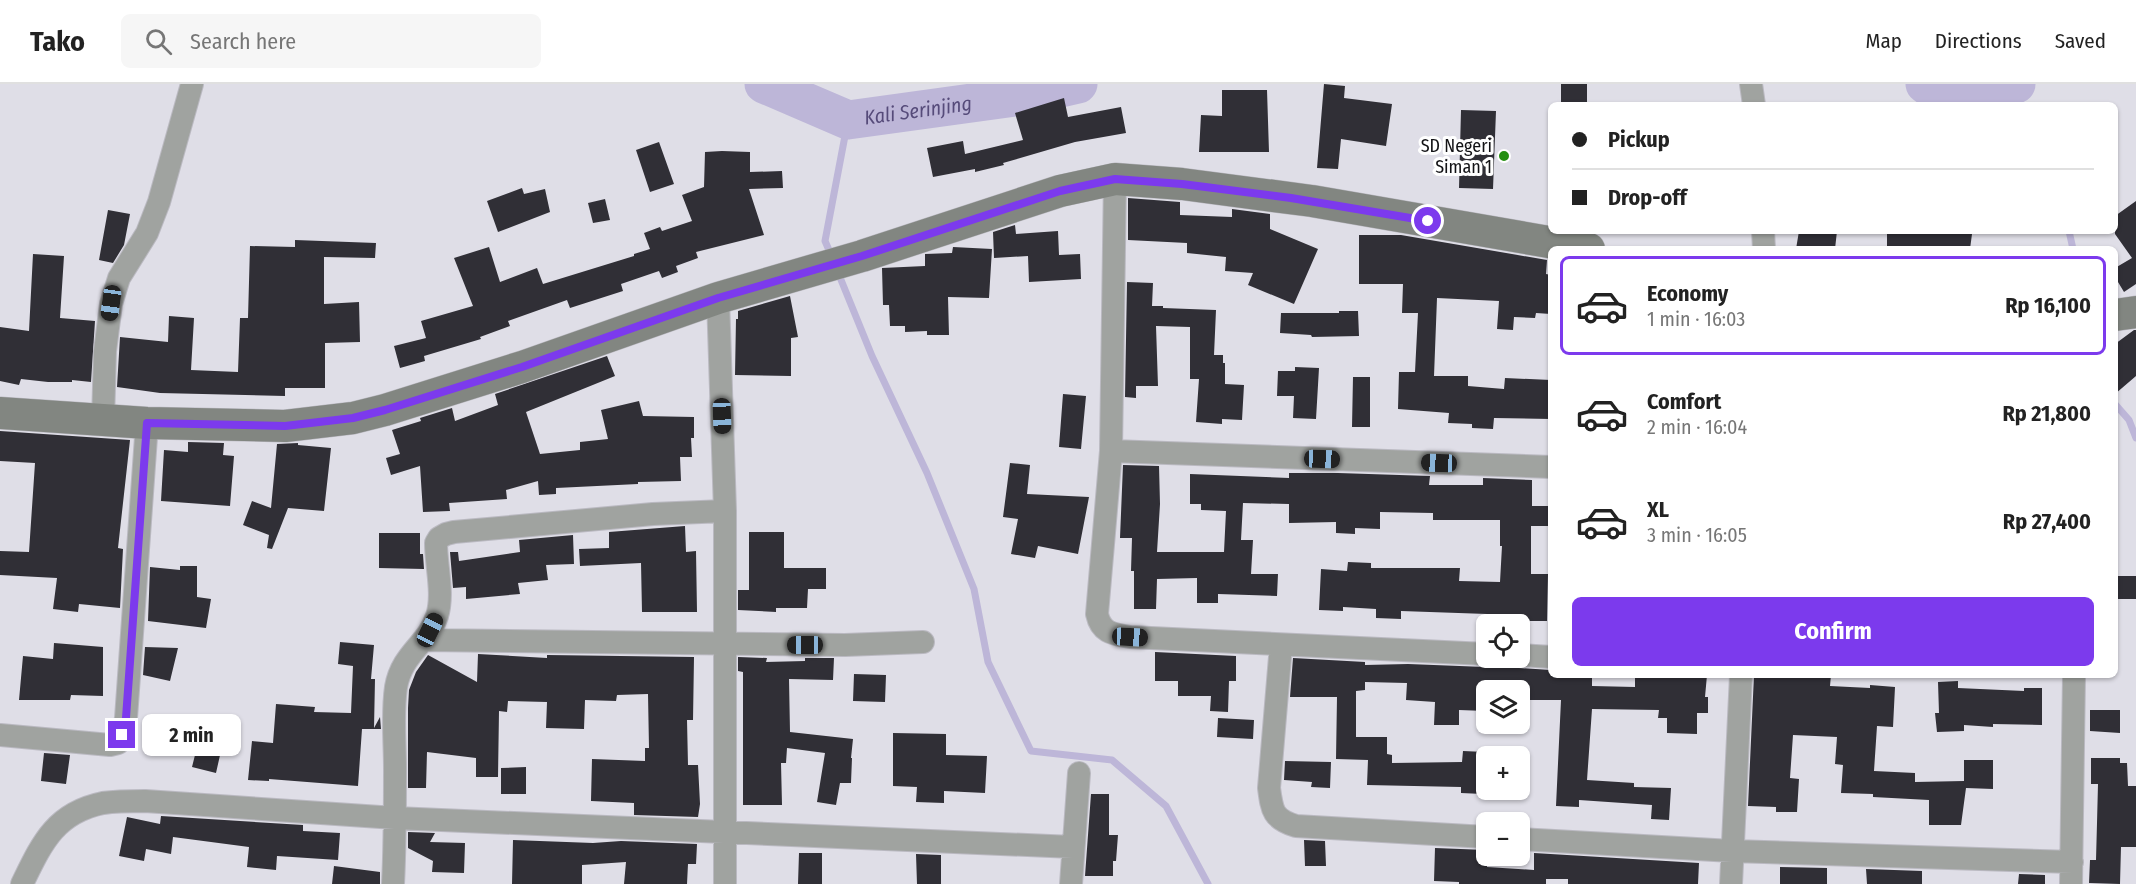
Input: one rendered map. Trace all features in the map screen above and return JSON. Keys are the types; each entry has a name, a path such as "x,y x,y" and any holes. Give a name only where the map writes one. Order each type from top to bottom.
{"main road":[{"path":"0,413 147,423 285,426 353,418 522,367 718,298 862,256 1060,191 1115,179 1182,184 1312,201 1572,246"},
{"path":"2118,315 2136,312"}],"street":[{"path":"104,421 105,351 111,303 119,278 147,233 159,202 192,84"},
{"path":"1751,84 1754,102"},
{"path":"1115,179 1111,451 1097,614 1103,629 1110,634 1130,637 1476,654"},
{"path":"718,298 725,510 725,884"},
{"path":"0,735 110,745 118,743 122,735 126,718 147,423"},
{"path":"1111,451 1548,467"},
{"path":"393,884 396,687 402,667 412,651 423,640 437,615 439,592 436,543 439,538 446,534 631,516 725,510"},
{"path":"423,640 724,645 845,645 923,642"},
{"path":"1281,645 1269,788 1272,808 1276,816 1283,822 1296,826 1476,836"},
{"path":"1530,656 1548,657"},
{"path":"1731,884 1741,678"},
{"path":"1530,840 2071,873 2074,678"},
{"path":"1071,884 1079,772"},
{"path":"22,884 53,828 76,811 105,803 145,801 395,818 1073,847"}],"building":[{"path":"1324,84 1345,86 1344,98 1392,104 1386,146 1341,139 1338,169 1317,168"},
{"path":"1561,84 1587,84 1587,102 1561,102"},
{"path":"1222,90 1267,90 1269,152 1199,152 1201,115 1222,116"},
{"path":"1064,98 1068,117 1121,107 1126,133 1075,142 975,172 975,169 933,177 927,148 963,141 965,154 1023,140 1015,113"},
{"path":"1461,110 1496,111 1493,189 1459,188"},
{"path":"659,142 674,184 650,192 636,150"},
{"path":"705,152 750,152 750,172 782,171 783,188 749,189 764,235 696,252 698,258 676,266 678,272 662,278 659,271 621,284 623,291 570,308 567,300 508,321 510,326 480,337 481,339 424,356 425,361 400,368 394,346 426,338 421,321 473,306 454,258 489,247 500,282 537,268 543,284 634,256 634,254 650,249 644,233 660,227 662,231 692,221 682,195 704,187"},
{"path":"522,188 524,194 545,189 550,212 498,232 487,201"},
{"path":"1128,198 1180,202 1180,215 1232,217 1232,209 1270,214 1270,229 1318,249 1294,304 1248,285 1253,273 1225,271 1226,257 1187,253 1187,243 1128,240"},
{"path":"605,199 610,220 593,223 588,203"},
{"path":"2136,201 2136,284 2124,292 2118,282 2118,266 2132,258 2115,234 2118,234 2118,214"},
{"path":"108,210 130,214 124,245 113,263 99,260"},
{"path":"1015,225 1016,234 1058,231 1059,255 1080,254 1081,279 1029,282 1028,256 994,258 993,232"},
{"path":"1798,234 1837,234 1835,246 1796,246"},
{"path":"1887,234 1972,234 1970,246 1887,246"},
{"path":"1359,235 1401,235 1547,260 1548,314 1536,313 1535,318 1514,317 1513,330 1497,329 1499,301 1437,298 1434,376 1468,376 1468,386 1504,389 1505,378 1548,380 1548,419 1494,418 1493,429 1472,428 1472,424 1448,423 1449,413 1398,409 1399,372 1415,372 1418,313 1402,313 1403,284 1359,284"},
{"path":"295,240 376,243 375,258 324,257 324,304 359,302 360,342 325,343 325,388 285,388 285,396 160,393 117,387 120,337 168,342 169,316 194,318 191,370 238,372 240,318 248,318 250,246 295,247"},
{"path":"953,247 992,249 989,298 948,297 949,335 927,335 927,331 905,332 905,326 890,326 889,305 883,305 882,268 925,266 925,254 952,253"},
{"path":"33,254 64,256 60,318 95,321 91,382 72,380 72,382 48,382 21,379 19,385 0,381 0,327 29,331"},
{"path":"1127,282 1153,283 1152,306 1216,310 1214,355 1223,355 1225,384 1244,385 1242,420 1222,419 1222,424 1196,422 1199,379 1190,379 1190,327 1156,326 1158,386 1136,386 1136,398 1125,397"},
{"path":"790,296 798,337 791,338 791,376 735,375 738,311"},
{"path":"1339,311 1358,311 1359,336 1312,337 1311,335 1280,333 1281,313 1339,313"},
{"path":"2136,330 2136,376 2118,391 2118,342"},
{"path":"607,356 615,376 526,412 540,454 580,450 580,442 608,439 601,410 639,401 643,416 694,417 694,438 691,438 692,457 680,457 681,481 556,488 556,494 539,495 538,481 506,490 507,499 449,503 450,511 423,512 420,466 391,475 386,458 400,454 392,430 452,408 455,421 498,405 495,394"},
{"path":"1295,367 1319,368 1316,419 1293,418 1294,396 1277,396 1278,371 1295,371"},
{"path":"1353,377 1370,377 1370,427 1352,427"},
{"path":"1063,394 1086,396 1081,449 1059,447"},
{"path":"0,431 130,440 118,548 123,549 120,608 79,604 78,612 53,609 57,578 0,575 0,551 29,552 35,463 0,461"},
{"path":"188,442 224,443 223,455 234,456 230,506 161,501 164,450 188,452"},
{"path":"298,443 298,445 331,448 324,511 288,508 272,549 267,548 269,535 243,525 252,501 271,508 277,444"},
{"path":"1010,463 1030,465 1027,494 1089,497 1078,554 1038,546 1035,558 1011,554 1018,519 1003,517"},
{"path":"1123,465 1159,466 1160,504 1157,552 1224,552 1226,511 1201,510 1201,504 1190,504 1190,474 1289,478 1289,473 1430,476 1429,485 1483,485 1483,478 1532,480 1532,506 1548,506 1548,526 1531,526 1531,574 1548,574 1547,621 1530,621 1530,614 1401,611 1401,619 1376,618 1376,609 1343,607 1343,611 1319,610 1321,569 1347,571 1348,562 1371,563 1371,568 1460,568 1459,581 1500,582 1502,546 1500,546 1500,520 1433,520 1433,513 1380,512 1380,529 1355,528 1355,534 1336,533 1336,522 1289,523 1289,504 1243,503 1241,540 1253,540 1251,574 1278,574 1277,596 1218,594 1218,603 1197,603 1197,578 1157,579 1156,609 1134,609 1134,571 1131,571 1132,538 1120,538"},
{"path":"685,526 686,552 696,551 697,612 642,612 641,563 580,566 579,549 609,548 609,532"},
{"path":"749,532 784,532 784,568 826,568 826,589 808,589 807,608 776,608 776,612 738,610 738,590 749,590"},
{"path":"379,533 420,533 420,554 423,554 424,569 379,568"},
{"path":"573,535 574,564 546,565 548,580 518,583 520,594 466,599 466,587 453,588 450,552 458,552 459,561 520,552 519,540"},
{"path":"180,566 197,566 197,597 211,599 206,628 148,621 150,567 180,570"},
{"path":"2118,576 2136,576 2136,599 2118,599"},
{"path":"340,642 374,645 371,679 375,679 374,728 380,717 381,729 362,729 358,786 269,779 269,781 248,780 252,741 273,743 276,704 315,707 314,712 351,713 353,666 338,664"},
{"path":"54,643 103,647 103,696 71,695 70,700 19,700 23,656 53,659"},
{"path":"145,647 178,648 170,681 143,675"},
{"path":"1155,652 1236,656 1236,681 1229,681 1228,712 1210,711 1211,696 1178,696 1178,681 1155,681"},
{"path":"478,654 547,658 547,655 694,657 693,720 687,720 688,765 698,765 700,804 698,817 634,815 634,803 591,801 592,759 645,761 645,748 649,748 648,694 617,695 616,701 585,700 584,729 546,728 547,702 508,701 507,712 499,711 498,777 476,777 476,758 427,752 426,788 408,788 409,690 416,672 428,655 477,682"},
{"path":"738,657 767,658 766,662 834,658 833,680 789,679 790,732 853,739 851,783 840,783 836,805 817,802 825,753 787,748 786,763 781,763 782,805 743,805 743,672 738,671"},
{"path":"1293,658 1365,662 1365,665 1408,664 1548,670 1548,678 1592,678 1592,686 1635,687 1635,678 1707,678 1705,697 1708,697 1708,713 1697,713 1697,734 1667,733 1667,718 1658,718 1659,710 1592,709 1587,780 1634,783 1634,787 1671,788 1669,820 1651,819 1652,805 1579,800 1579,807 1556,806 1561,700 1530,700 1530,680 1476,680 1476,711 1459,710 1459,725 1434,725 1435,702 1406,700 1407,683 1365,682 1365,690 1356,691 1356,737 1387,737 1387,754 1392,755 1392,763 1462,762 1463,751 1476,752 1476,794 1461,793 1461,787 1367,785 1368,760 1336,759 1337,697 1290,697"},
{"path":"854,674 886,675 885,702 853,701"},
{"path":"1754,678 1831,678 1830,686 1895,687 1893,727 1877,726 1874,771 1915,773 1915,782 1964,781 1964,760 1993,760 1993,789 1966,788 1961,825 1929,825 1929,800 1841,793 1843,765 1835,764 1837,737 1793,735 1790,778 1799,779 1797,812 1776,812 1776,807 1748,806"},
{"path":"1958,681 1958,688 2024,691 2024,688 2042,688 2042,725 1993,724 1993,727 1964,725 1964,731 1937,732 1935,713 1939,713 1938,682"},
{"path":"2090,710 2120,710 2120,733 2090,731"},
{"path":"1218,718 1254,720 1253,739 1217,737"},
{"path":"202,727 225,733 216,773 192,767"},
{"path":"893,733 946,734 946,755 987,756 985,793 944,791 944,803 916,802 917,787 893,786"},
{"path":"44,753 70,755 66,784 41,781"},
{"path":"2091,758 2120,758 2120,763 2127,763 2128,786 2136,786 2136,847 2121,847 2120,884 2089,883 2090,860 2096,860 2098,784 2091,784"},
{"path":"1285,761 1331,762 1330,788 1311,787 1312,782 1284,780"},
{"path":"526,767 526,794 501,794 501,768"},
{"path":"1091,794 1109,794 1109,835 1118,835 1116,861 1113,861 1113,876 1085,876"},
{"path":"161,816 303,825 303,831 340,833 338,860 277,856 276,870 247,867 249,847 173,837 171,854 146,849 144,861 119,856 127,817 160,824"},
{"path":"408,832 435,833 430,842 465,843 464,873 432,872 433,861 408,848"},
{"path":"513,840 697,844 696,864 688,864 687,884 624,884 626,862 582,865 582,884 512,884"},
{"path":"1304,840 1325,841 1326,866 1305,866"},
{"path":"1435,848 1476,850 1476,866 1534,870 1534,853 1699,863 1698,884 1568,884 1568,879 1546,879 1546,884 1459,884 1459,882 1434,881"},
{"path":"799,853 822,853 822,884 798,884"},
{"path":"916,854 941,855 941,884 917,884"},
{"path":"334,866 380,872 380,884 332,884"},
{"path":"1780,867 1827,868 1827,884 1780,884"},
{"path":"1866,869 1922,871 1922,884 1867,884"},
{"path":"2019,874 2045,875 2045,884 2018,884"}],"waterway":[{"name":"Kali Serinjing","path":"764,84 848,120 1030,95 1078,84"},
{"name":"Kali Serinjing","path":"1925,84 1936,92 1998,92 2016,84"},
{"path":"1998,92 2003,102"},
{"path":"832,257 825,241 848,120"},
{"path":"2070,234 2072,246"},
{"path":"837,270 872,356 927,473 974,589 988,662 1031,751 1112,760 1166,806 1208,884"},
{"path":"2118,407 2129,420 2136,438"}],"place":[{"name":"SD Negeri Siman 1","path":"1504,156"}],"route":[{"path":"122,735 126,718 147,423 285,426 353,418 385,410 522,367 718,298 862,256 1060,191 1115,179 1182,184 1291,198 1428,221"}]}
